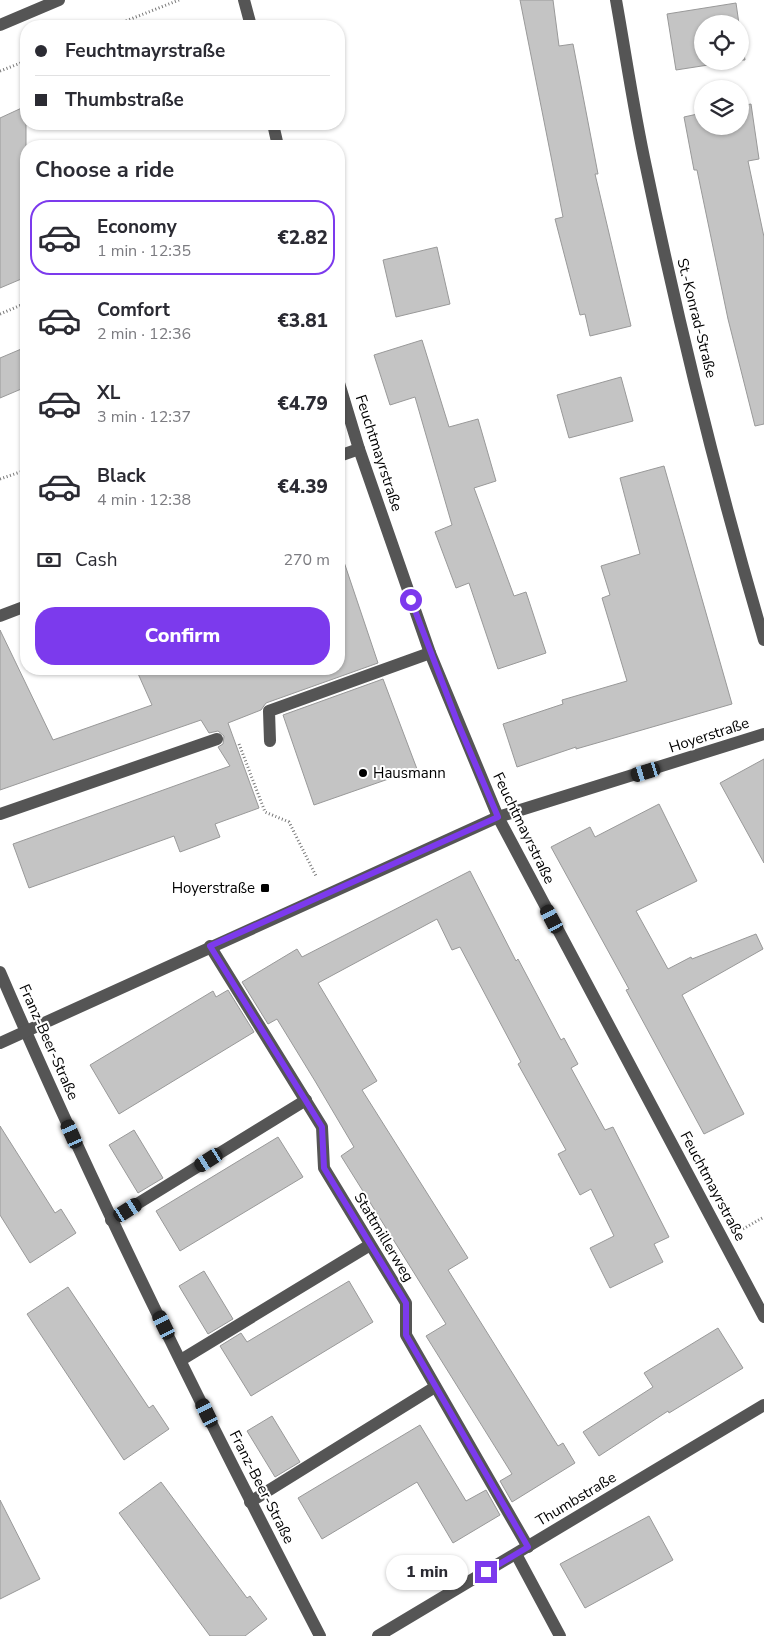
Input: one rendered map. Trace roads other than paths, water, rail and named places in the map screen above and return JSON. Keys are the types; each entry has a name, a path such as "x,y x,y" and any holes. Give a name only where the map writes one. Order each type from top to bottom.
{"street":[{"path":"0,25 58,0"},
{"path":"244,0 249,20"},
{"name":"St.-Konrad-Straße","path":"616,0 645,165 672,291 735,542 764,640"},
{"name":"Feuchtmayrstraße","path":"345,403 359,449 430,653 498,817 764,1317"},
{"path":"345,454 359,449"},
{"path":"0,616 20,608"},
{"path":"270,741 269,711 430,653"},
{"name":"Hoyerstraße","path":"0,1043 210,946 498,817 764,734"},
{"path":"0,814 216,739"},
{"name":"Stattmillerweg","path":"210,946 322,1127 324,1168 406,1303 406,1335 528,1547"},
{"name":"Franz-Beer-Straße","path":"0,972 111,1220 250,1502 320,1636"},
{"path":"111,1220 306,1100"},
{"path":"181,1360 370,1245"},
{"path":"250,1502 435,1387"},
{"name":"Thumbstraße","path":"378,1636 764,1405"},
{"path":"516,1554 560,1636"}],"place":[{"name":"Hausmann","path":"363,773"},
{"name":"Hoyerstraße","path":"265,888"}]}
